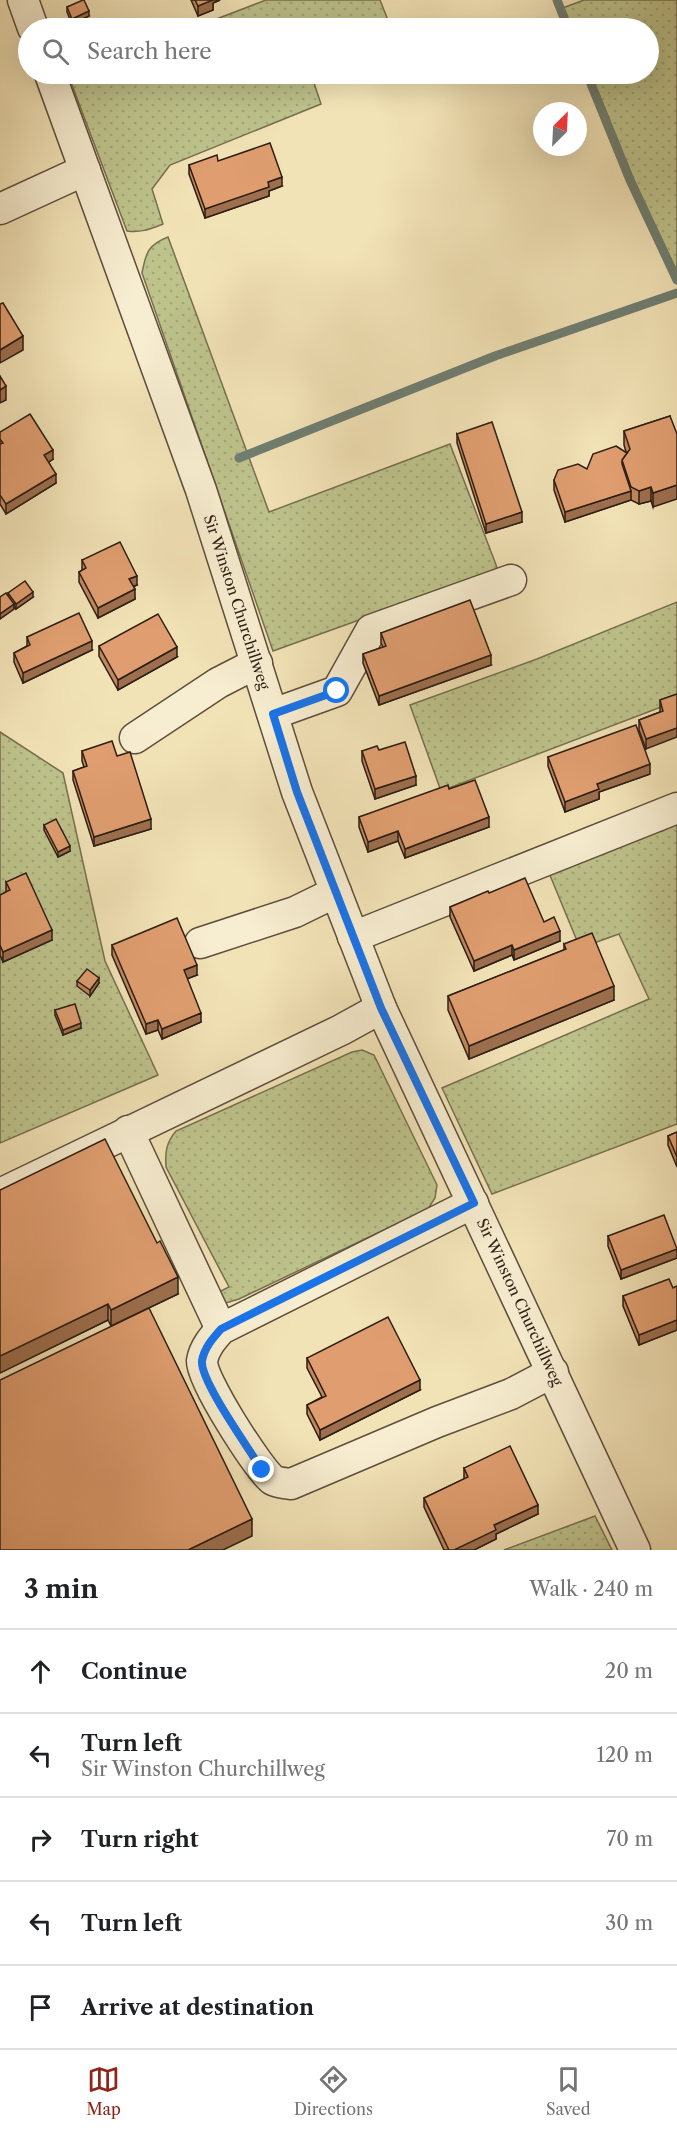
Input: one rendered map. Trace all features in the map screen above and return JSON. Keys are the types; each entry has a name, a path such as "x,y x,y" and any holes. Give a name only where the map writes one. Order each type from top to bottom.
{"street":[{"path":"23,0 29,18"},
{"name":"Sir Winston Churchillweg","path":"54,84 201,490 297,792 381,1008 635,1550"},
{"path":"0,208 85,170"},
{"path":"273,714 337,691 371,630 511,580"},
{"path":"135,738 218,682 257,663"},
{"path":"353,937 677,808"},
{"path":"200,943 295,912 336,892"},
{"path":"0,1194 341,1030 381,1008"},
{"path":"128,1131 221,1329"},
{"path":"474,1203 221,1329 207,1346 202,1362 208,1384 262,1470 275,1482 291,1484 437,1422 511,1394 553,1372"}],"green space":[{"path":"266,0 380,0 387,18 219,18"},
{"path":"584,0 677,0 677,280 592,84 659,84 659,18 564,18 560,9"},
{"path":"72,84 314,84 321,104 170,165 152,189 163,224 145,230 127,231"},
{"path":"168,237 269,512 450,444 498,570 273,651 142,273 149,250 156,243"},
{"path":"677,602 677,701 441,791 410,705 537,659"},
{"path":"0,732 63,773 105,961 158,1075 0,1143"},
{"path":"677,823 677,1124 492,1194 442,1088 649,999 619,934 580,948 549,873"},
{"path":"362,1050 374,1055 437,1185 435,1198 428,1209 239,1299 226,1303 215,1294 229,1287 166,1167 166,1152 170,1140 176,1131 352,1052"},
{"path":"595,1516 612,1550 504,1550"}],"building":[{"path":"84,0 89,11 72,18 67,7"},
{"path":"195,0 213,0 198,6"},
{"path":"270,143 282,177 268,182 269,187 205,209 189,165 217,155 218,161"},
{"path":"3,303 23,336 0,350 0,304"},
{"path":"0,376 6,386 0,390"},
{"path":"30,414 53,450 44,455 56,474 6,504 0,495 0,444 3,443 0,439 0,432"},
{"path":"670,416 677,434 677,485 653,493 651,487 639,491 631,487 622,460 630,449 624,431"},
{"path":"492,422 522,512 486,524 457,434"},
{"path":"616,446 627,453 622,464 631,491 565,512 554,480 558,470 578,464 587,469 593,454"},
{"path":"120,542 137,576 129,579 135,589 98,608 79,572 86,568 82,560"},
{"path":"25,581 33,592 16,604 8,593"},
{"path":"6,593 14,604 0,614 0,597"},
{"path":"470,600 491,655 379,696 363,654 386,646 381,633"},
{"path":"79,613 92,641 23,673 14,653 30,645 27,637"},
{"path":"158,614 177,647 118,680 99,646"},
{"path":"677,694 677,728 646,739 639,720 663,711 660,700"},
{"path":"636,725 650,764 597,784 599,789 565,802 548,757"},
{"path":"112,741 117,756 130,752 151,819 94,837 73,771 87,766 82,751"},
{"path":"405,742 416,776 375,789 362,751 377,746 379,750"},
{"path":"475,780 489,817 405,849 398,831 368,842 359,817 448,785 449,789"},
{"path":"56,819 70,846 58,852 44,825"},
{"path":"26,873 52,930 3,952 0,945 0,895 10,890 6,882"},
{"path":"525,878 544,922 554,917 560,931 514,950 512,945 474,961 450,907"},
{"path":"177,918 197,965 184,970 201,1013 162,1029 158,1020 146,1024 112,945"},
{"path":"592,933 614,986 469,1046 448,996 566,949 564,944"},
{"path":"87,969 99,978 90,990 77,981"},
{"path":"75,1004 81,1023 63,1030 55,1010"},
{"path":"677,1132 677,1157 668,1136"},
{"path":"105,1139 157,1243 160,1241 178,1277 111,1310 108,1304 0,1356 0,1190"},
{"path":"664,1215 677,1249 621,1270 608,1236"},
{"path":"669,1279 673,1288 677,1286 677,1320 639,1335 623,1296"},
{"path":"149,1308 252,1519 188,1550 0,1550 0,1380"},
{"path":"388,1317 420,1380 320,1430 307,1405 326,1396 307,1358"},
{"path":"510,1446 538,1505 494,1525 496,1530 454,1550 449,1550 424,1498 468,1477 464,1468"}],"waterway":[{"path":"557,0 564,18"},
{"path":"591,84 630,180 677,280"},
{"path":"239,458 495,356 677,293"}],"route":[{"path":"262,1470 208,1384 202,1362 207,1346 221,1329 474,1203 381,1008 297,792 273,714 337,691"}]}
